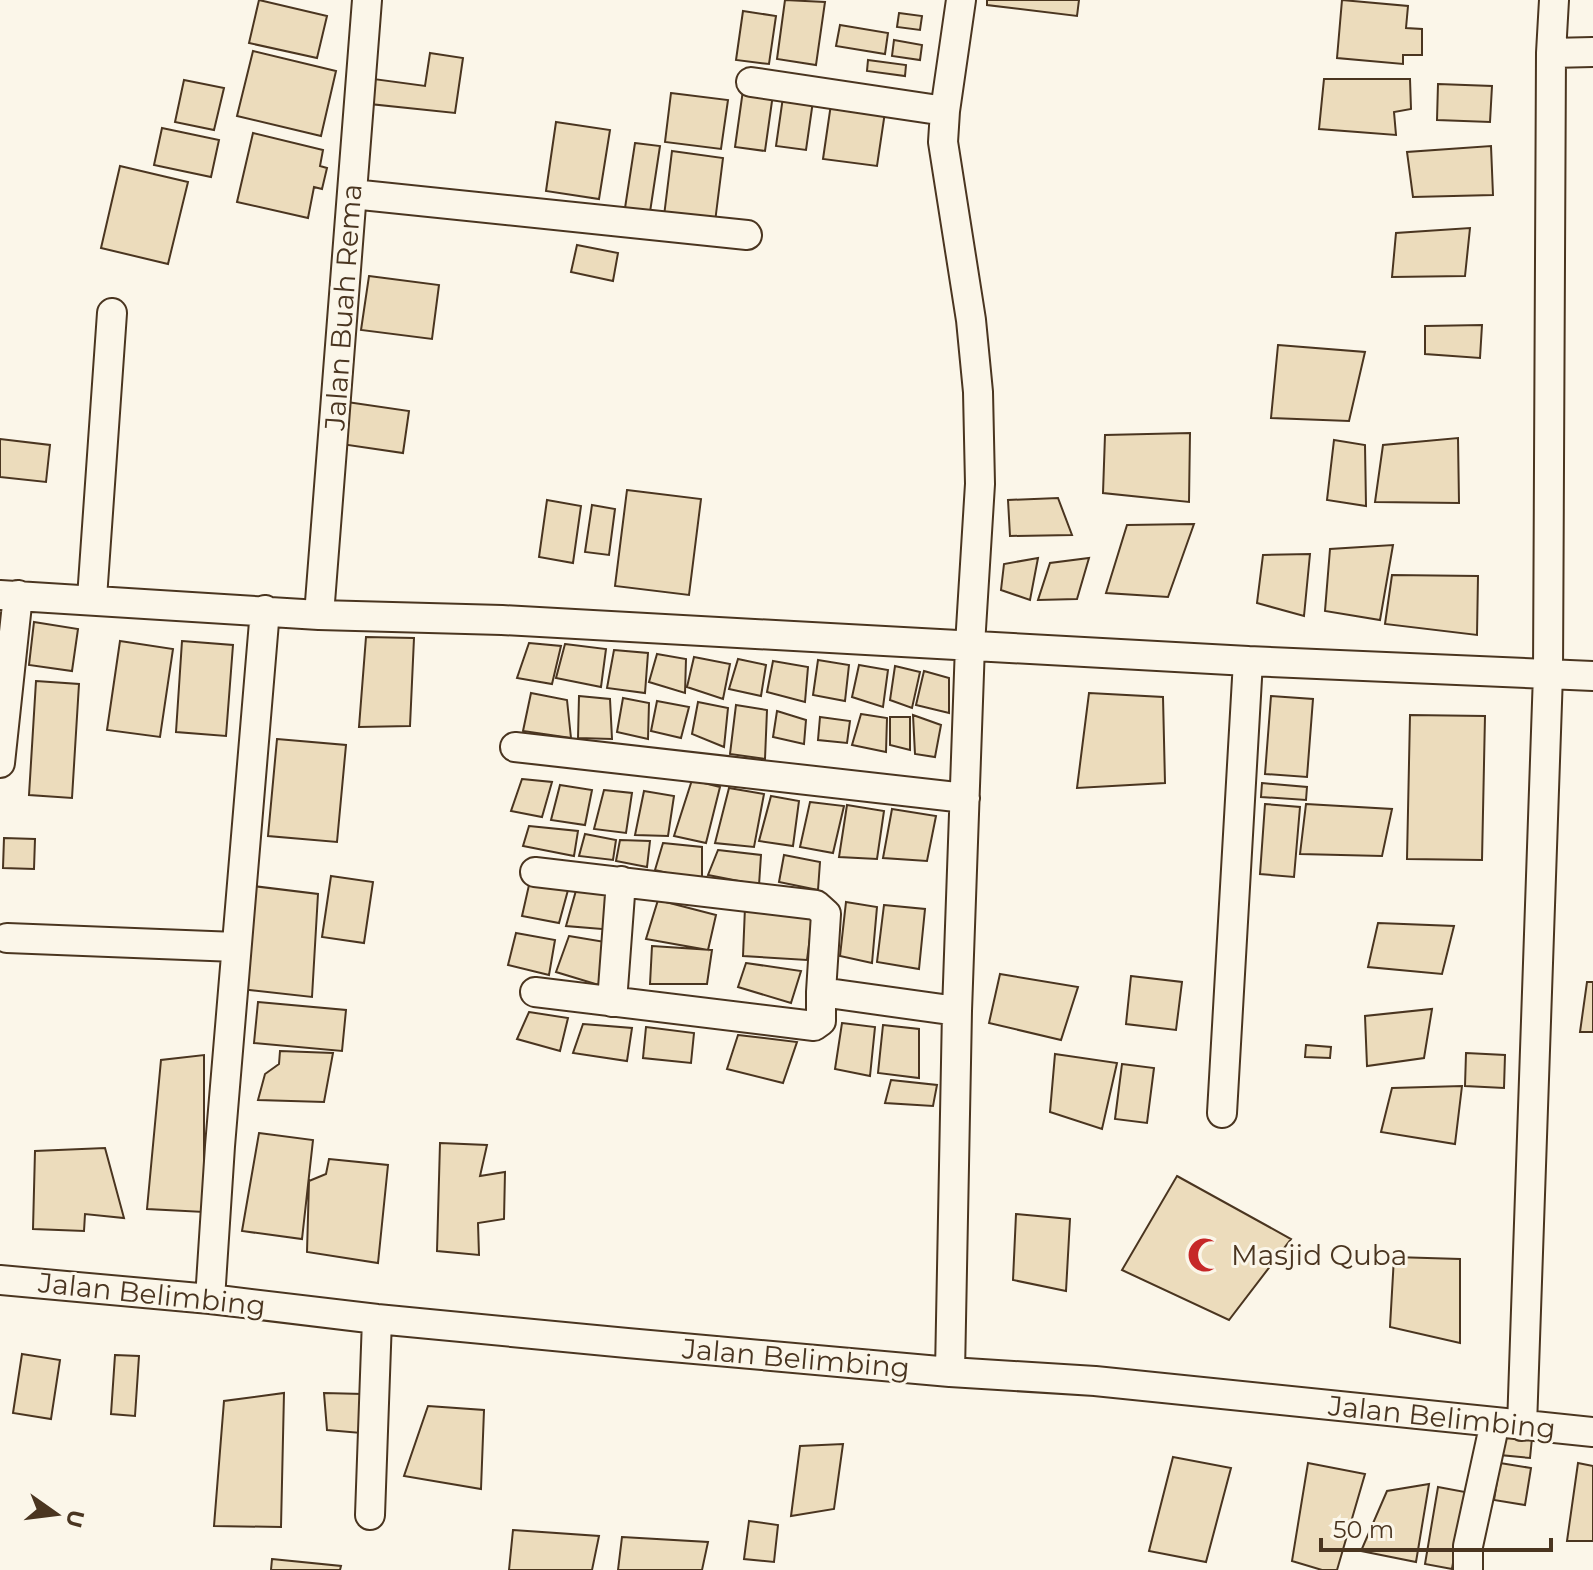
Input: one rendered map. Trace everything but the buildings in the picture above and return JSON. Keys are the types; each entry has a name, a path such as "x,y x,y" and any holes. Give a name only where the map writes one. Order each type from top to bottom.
{"street":[{"name":"Jalan Buah Rema","path":"319,615 367,0"},
{"path":"950,1372 957,1011 970,645 980,484 978,392 971,320 943,142 961,0"},
{"path":"1468,1570 1468,1546 1508,1424 1548,674 1551,53 1554,0"},
{"path":"1551,53 1593,52"},
{"path":"751,82 945,111"},
{"path":"352,194 747,235"},
{"path":"92,598 112,313"},
{"path":"0,763 9,595 319,615 502,620 1248,661 1593,676"},
{"path":"210,1299 265,610"},
{"path":"1222,1113 1248,661"},
{"path":"515,747 965,798"},
{"path":"535,872 816,905 826,914 821,1021 814,1026 535,992"},
{"path":"612,1002 621,881"},
{"path":"7,938 236,947"},
{"path":"821,992 957,1011"},
{"name":"Jalan Belimbing","path":"0,1280 210,1299 377,1319 950,1372 1095,1381 1593,1432"},
{"path":"370,1515 377,1319"}],"place":[{"name":"Masjid Quba","path":"1205,1255"}]}
